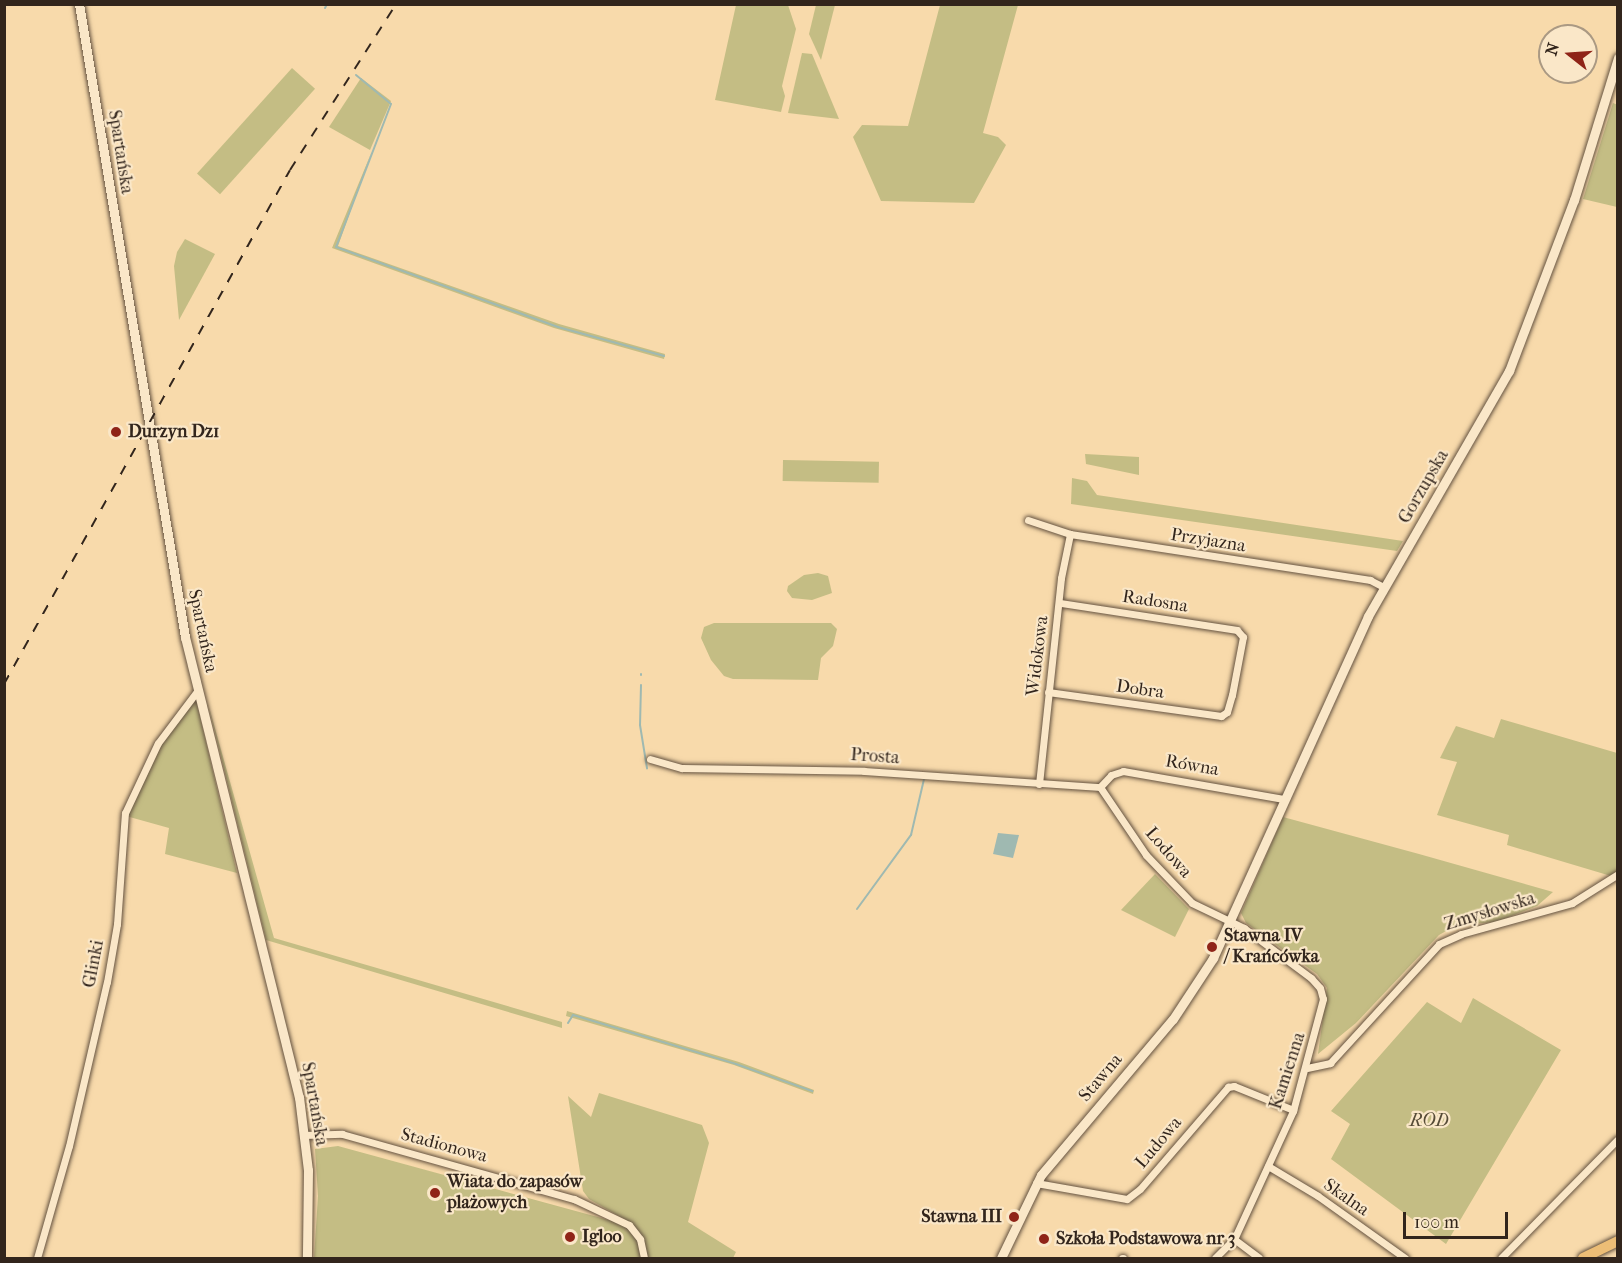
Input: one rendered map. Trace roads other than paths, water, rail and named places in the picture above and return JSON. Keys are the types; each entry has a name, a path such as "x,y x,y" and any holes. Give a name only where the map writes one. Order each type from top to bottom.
{"main road":[{"path":"1583,1258 1617,1241"}],"street":[{"name":"Spartańska","path":"79,4 165,525 198,690 283,1032 304,1135 309,1210 307,1258"},
{"name":"Gorzupska","path":"1230,921 1284,799 1384,587 1509,371 1574,200 1617,58"},
{"name":"Przyjazna","path":"1028,520 1070,534 1370,580 1384,587"},
{"name":"Widokowa","path":"1039,784 1048,692 1070,534"},
{"name":"Radosna","path":"1060,603 1237,630 1243,637 1227,711"},
{"name":"Glinki","path":"37,1258 69,1146 106,982 117,924 125,813 158,743 198,690"},
{"name":"Dobra","path":"1048,692 1221,716 1227,711"},
{"name":"Prosta","path":"650,759 682,768 864,771 1100,787"},
{"name":"Równa","path":"1100,787 1111,775 1123,771 1284,799"},
{"name":"Lodowa","path":"1100,787 1135,840 1166,878 1192,903 1230,921"},
{"name":"Zmysłowska","path":"1307,1068 1330,1063 1439,944 1461,934 1572,903 1617,874"},
{"name":"Kamienna","path":"1215,1258 1234,1239 1293,1110 1322,1014 1320,988 1230,921"},
{"name":"Stawna","path":"1001,1258 1036,1183 1187,1000 1230,921"},
{"name":"Ludowa","path":"1036,1183 1127,1199 1140,1189 1228,1087 1234,1086 1293,1110"},
{"name":"Stadionowa","path":"304,1135 342,1134 574,1199 629,1225 640,1239 644,1258"},
{"path":"1501,1258 1617,1139"},
{"name":"Skalna","path":"1268,1166 1318,1196 1406,1258"},
{"path":"1234,1239 1259,1258"}],"water":[{"path":"998,833 1019,835 1013,858 993,854"}],"waterway":[{"path":"325,8 327,4"},
{"path":"356,75 391,104 336,247 558,327 664,356"},
{"path":"641,685 640,725 647,768"},
{"path":"857,909 911,835 924,779"},
{"path":"568,1023 573,1015 736,1064 812,1091"}],"railway":[{"path":"4,684 290,170 396,4"}],"place":[{"name":"Durzyn Dz1","path":"116,432"},
{"name":"Stawna IV / Krańcówka","path":"1212,947"},
{"name":"Wiata do zapasów plażowych","path":"435,1193"},
{"name":"Stawna III","path":"1014,1217"},
{"name":"Igloo","path":"570,1237"},
{"name":"Szkoła Podstawowa nr 3","path":"1044,1239"}],"park label":[{"name":"ROD","path":"1429,1121"}]}
